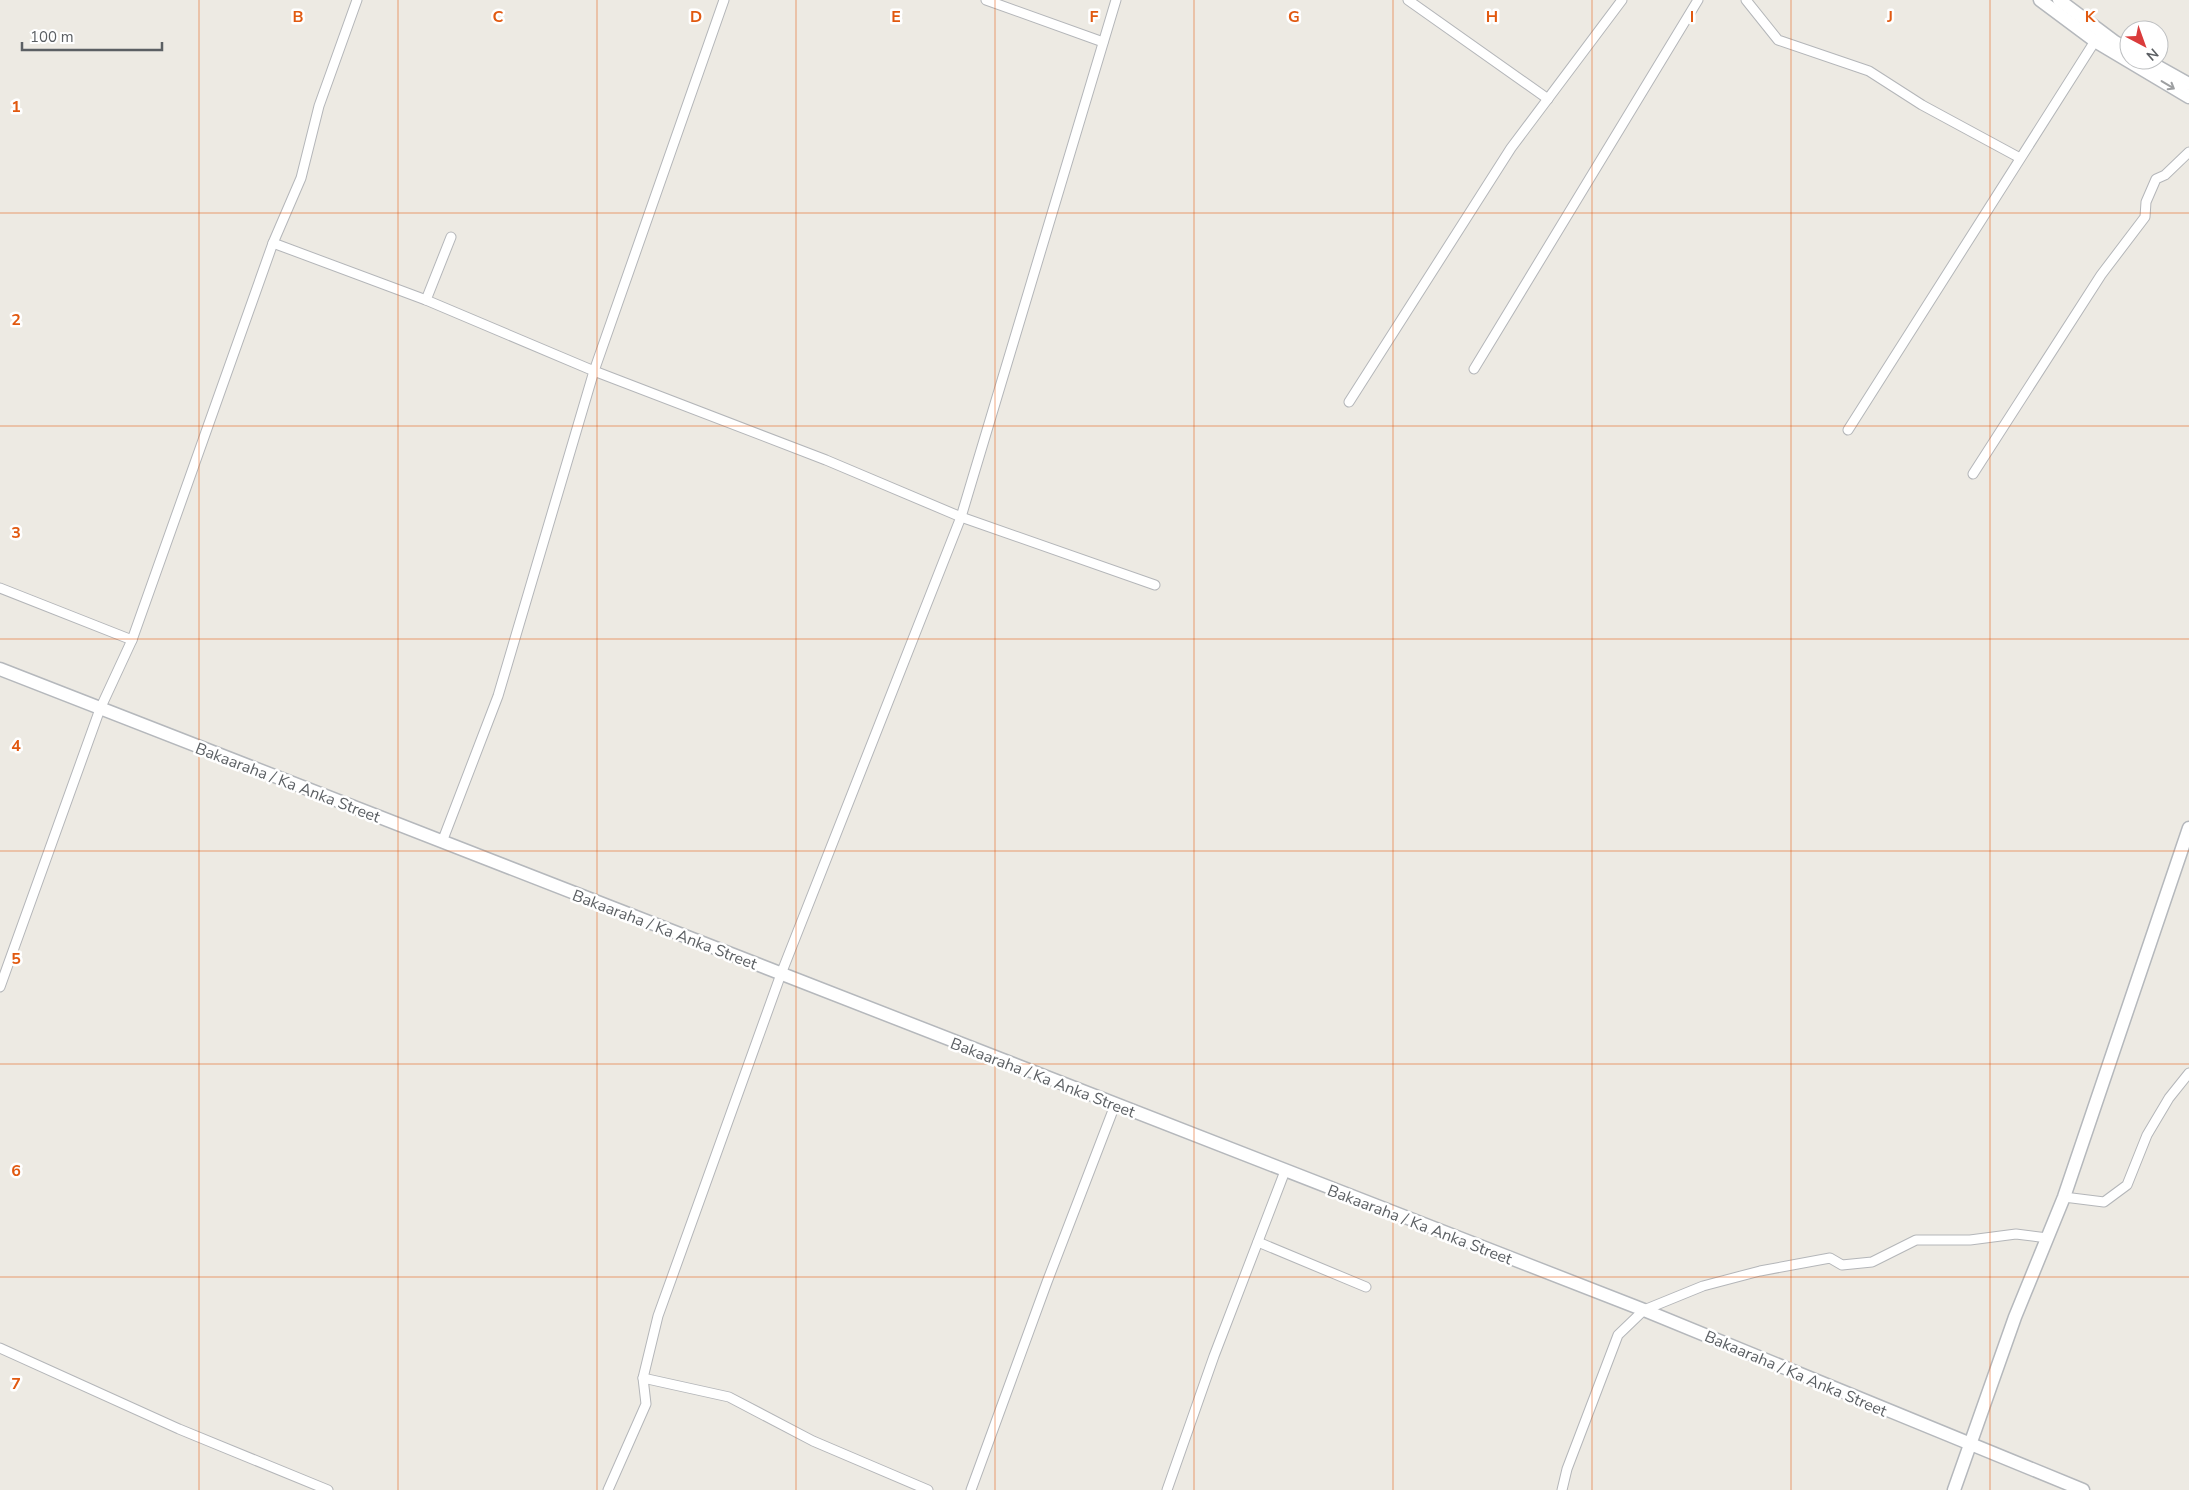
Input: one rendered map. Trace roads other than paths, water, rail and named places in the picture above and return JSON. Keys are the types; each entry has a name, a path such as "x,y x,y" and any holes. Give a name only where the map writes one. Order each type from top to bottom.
{"street":[{"path":"0,988 100,708 132,640 273,243 301,178 320,106 357,0"},
{"path":"442,842 498,696 594,371 724,0"},
{"path":"986,0 1103,42"},
{"path":"608,1490 646,1404 643,1378 658,1316 781,974 961,517 1116,0"},
{"path":"1408,0 1548,99"},
{"path":"1349,402 1511,148 1622,0"},
{"path":"1474,369 1698,0"},
{"path":"1746,0 1778,40 1868,71 1922,105 2020,158"},
{"path":"2040,0 2095,41 2189,97"},
{"path":"2060,0 2119,44"},
{"path":"1848,430 2095,41"},
{"path":"2164,70 2189,84"},
{"path":"1972,474 2101,275 2145,217 2146,202 2156,179 2165,175 2189,152"},
{"path":"426,300 451,237"},
{"path":"273,243 426,300 594,371 826,460 961,517 1155,586"},
{"path":"0,588 132,640"},
{"name":"Bakaaraha / Ka Anka Street","path":"0,669 1644,1310 1971,1446 2083,1490"},
{"path":"1954,1490 2015,1317 2064,1196 2189,828"},
{"path":"2064,1196 2104,1202 2127,1185 2147,1135 2169,1098 2189,1074"},
{"path":"971,1490 1047,1282 1115,1105"},
{"path":"1167,1490 1214,1356 1285,1171"},
{"path":"1562,1490 1567,1469 1618,1335 1644,1310 1703,1286 1760,1271 1830,1258 1842,1265 1872,1262 1916,1240 1970,1240 2016,1234 2048,1238"},
{"path":"1258,1242 1366,1287"},
{"path":"0,1348 178,1429 328,1490"},
{"path":"643,1378 729,1397 813,1441 928,1490"}]}
